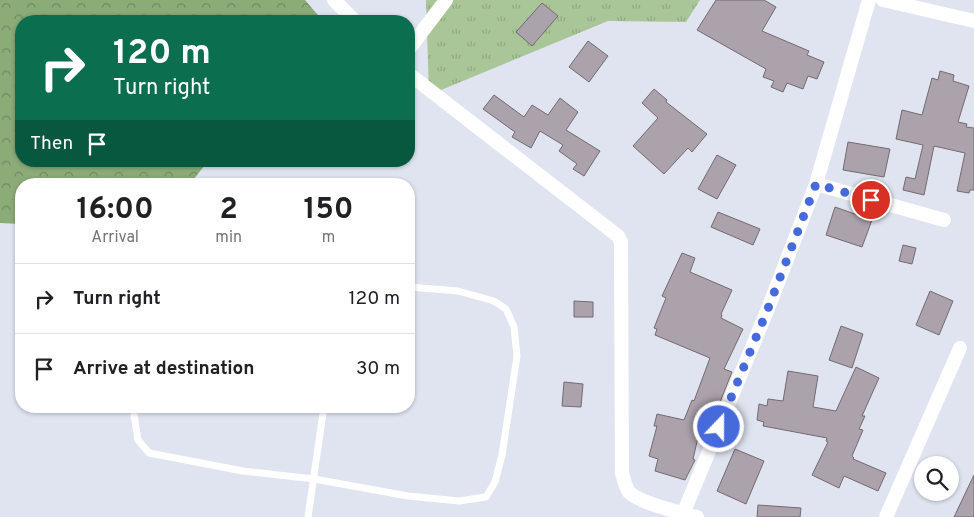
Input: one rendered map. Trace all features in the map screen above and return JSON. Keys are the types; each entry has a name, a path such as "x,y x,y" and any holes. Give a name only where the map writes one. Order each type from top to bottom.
{"street":[{"path":"334,0 349,15"},
{"path":"415,42 446,0"},
{"path":"415,79 618,236 621,242 622,473 624,484 629,492 637,498 690,515 816,184 869,0"},
{"path":"883,0 974,21"},
{"path":"816,184 944,220"},
{"path":"886,517 960,348"}],"lane":[{"path":"135,413 138,440 149,453 243,471 314,479 408,496 459,501 486,497 495,482 502,455 517,356 514,327 506,309 494,301 458,291 415,287"},
{"path":"308,517 323,413"}],"green space":[{"path":"0,0 305,0 318,15 15,15 15,167 203,167 195,178 15,178 15,224 0,223"},
{"path":"426,0 700,0 686,22 608,21 429,95"}],"building":[{"path":"716,0 764,0 776,7 762,31 809,51 807,55 824,62 817,79 808,76 803,89 787,83 783,92 771,87 774,81 763,77 766,69 697,30"},
{"path":"542,3 558,16 532,46 516,32"},
{"path":"588,41 608,56 589,82 569,67"},
{"path":"940,71 954,75 953,81 969,86 958,122 967,124 966,127 974,128 974,190 970,190 969,193 957,191 965,153 934,146 924,195 903,190 906,177 915,179 923,145 896,139 902,110 922,115 932,78 938,80"},
{"path":"654,89 667,100 666,102 707,134 692,152 688,148 664,174 633,146 658,118 642,103"},
{"path":"494,95 524,117 532,105 548,115 560,98 578,112 566,130 600,151 584,176 573,169 577,164 559,151 563,145 540,131 531,148 512,137 515,132 483,109"},
{"path":"848,142 890,149 884,177 843,170"},
{"path":"717,155 736,165 717,199 698,189"},
{"path":"835,207 872,220 862,247 826,235"},
{"path":"718,212 760,229 753,245 711,227"},
{"path":"903,245 916,248 912,264 899,261"},
{"path":"682,253 695,258 690,272 732,290 721,318 743,329 724,369 732,372 718,407 714,406 709,419 703,416 693,459 695,460 685,480 655,471 658,459 649,456 657,426 654,426 657,414 684,420 692,400 694,401 710,358 655,335 657,329 654,328 666,298 662,296"},
{"path":"930,291 953,301 939,335 916,325"},
{"path":"574,301 593,302 593,317 574,317"},
{"path":"841,326 863,334 852,368 829,360"},
{"path":"856,367 879,378 862,416 865,416 859,429 863,430 852,456 853,459 886,473 878,491 844,476 839,488 812,475 828,442 826,441 827,438 763,426 764,422 757,420 759,404 767,406 768,399 783,401 788,371 818,376 813,407 836,411"},
{"path":"564,382 583,384 581,407 562,406"},
{"path":"735,449 764,461 746,504 717,491"},
{"path":"974,475 974,517 954,517"},
{"path":"758,505 801,508 800,517 757,517"}],"route":[{"path":"719,427 769,306 816,184 871,200"}]}
